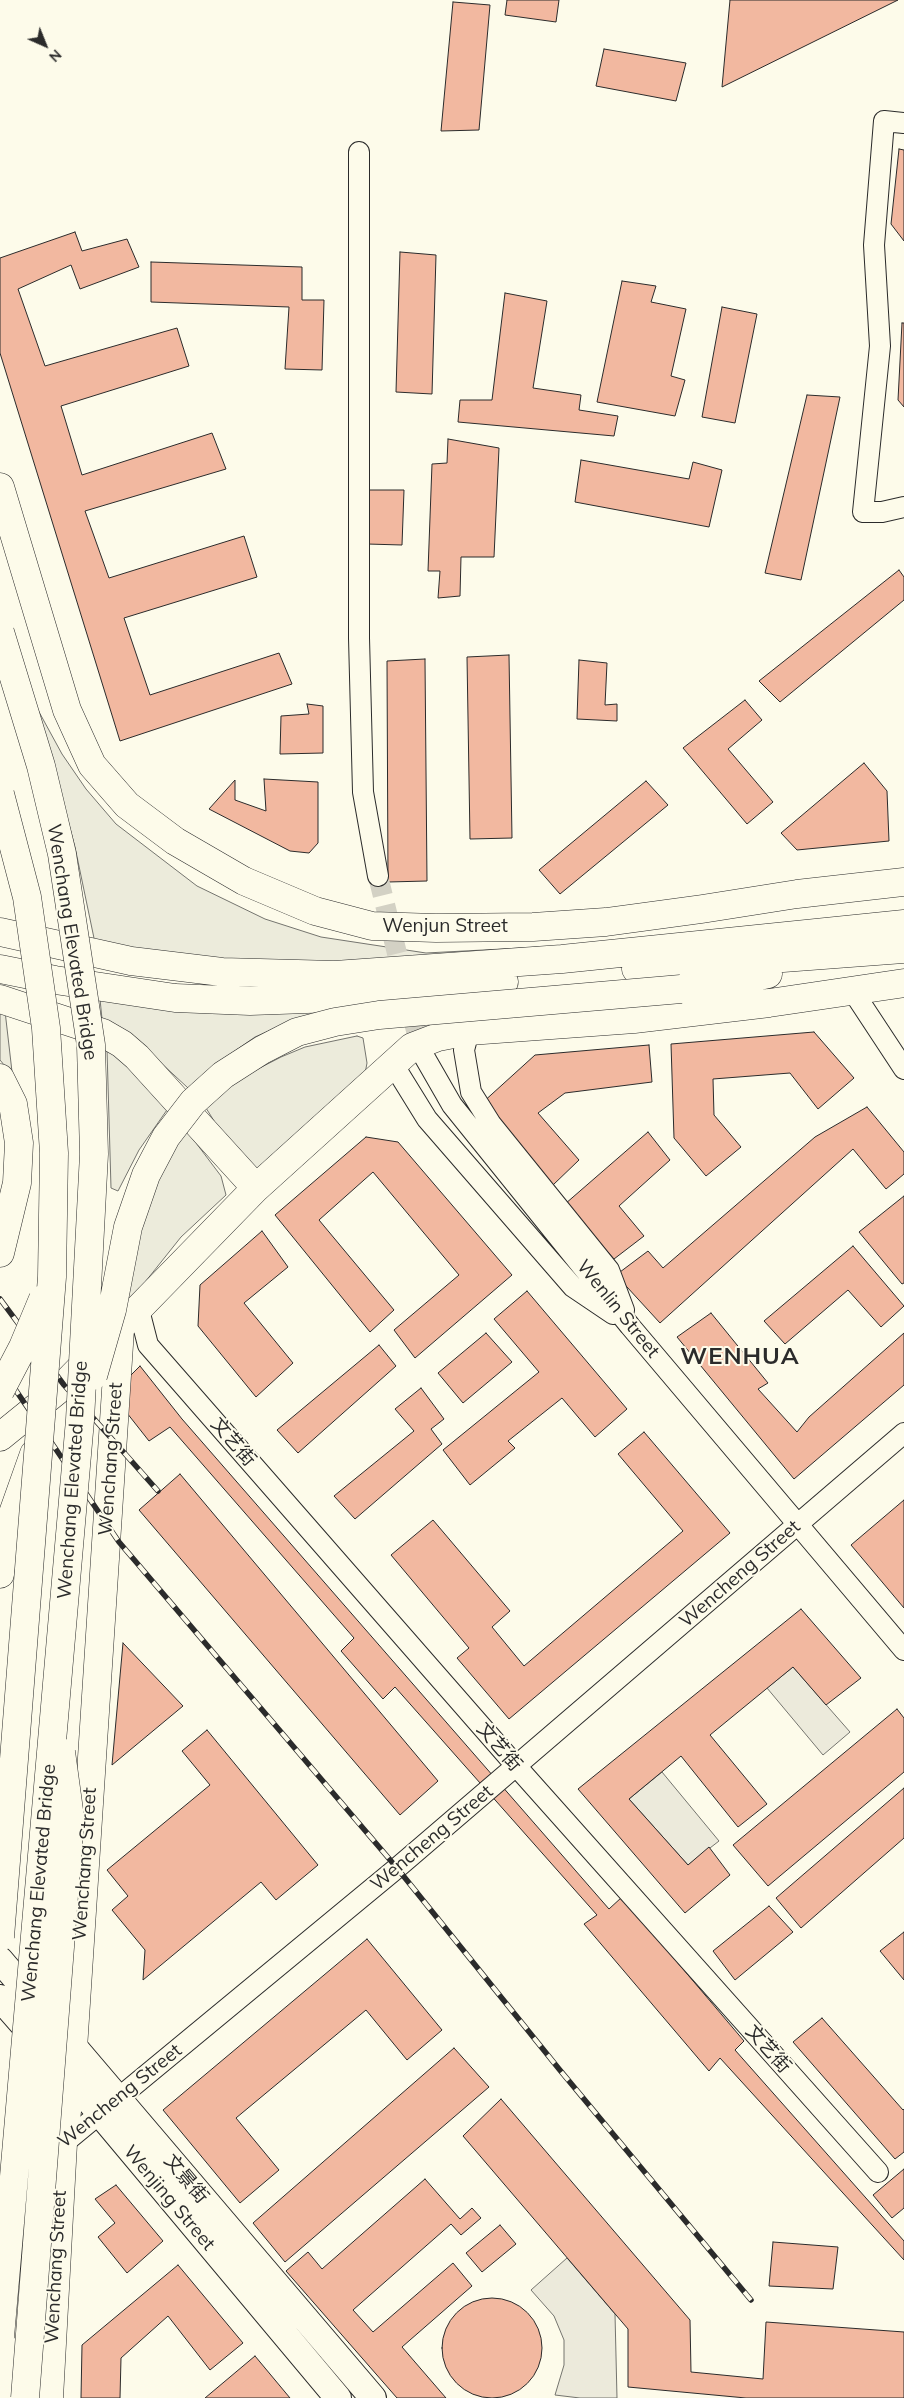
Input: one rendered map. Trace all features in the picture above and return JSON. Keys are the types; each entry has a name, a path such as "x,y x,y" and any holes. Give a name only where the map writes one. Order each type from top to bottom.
{"highway":[{"name":"Wenjun Street","path":"0,488 66,710 92,765 127,805 175,841 244,881 315,911 372,926 436,928 606,922 797,894 904,882"},
{"name":"Wenchang Elevated Bridge","path":"0,632 41,766 62,854 92,1045 94,1154 80,1420 0,2336"},
{"name":"Wenchang Elevated Bridge","path":"0,794 27,897 46,1028 54,1154 52,1277 0,1937"},
{"path":"702,909 868,939 904,949"},
{"path":"726,983 868,939 904,924"},
{"path":"0,932 131,961 222,972 335,975 868,939"},
{"path":"0,969 54,980 175,998 250,1001 335,998 631,969 868,939"},
{"path":"80,1420 112,1310 128,1227 146,1175 166,1137 193,1102 223,1075 262,1050 297,1032 336,1022 379,1015 681,989 726,983 897,983"},
{"path":"0,1437 64,1385 256,1188 412,1047 438,1037 469,1031 634,1019 769,1003 897,983"},
{"path":"0,998 103,1033 122,1044 137,1057 256,1188"},
{"path":"0,1078 13,1104 19,1143 16,1183 0,1253"},
{"path":"0,1392 23,1347 52,1277"},
{"name":"Wenchang Street","path":"49,2398 63,2143 71,2079 120,1329"},
{"path":"0,1574 7,1530 40,1436"},
{"path":"25,2398 70,1818 54,1704"}],"main road":[{"name":"文景街","path":"0,1960 73,2046 108,2106 373,2398"},
{"name":"Wenjing Street","path":"0,1998 71,2079 108,2106 338,2398"}],"street":[{"path":"904,123 884,120 874,244 880,346 863,512 882,512 904,507"},
{"path":"359,152 359,638 363,792 378,876"},
{"path":"852,990 904,1069"},
{"path":"469,1031 464,1050 471,1092 491,1124 609,1270 630,1326"},
{"name":"Wenlin Street","path":"421,1051 452,1105 630,1326 799,1523 904,1650"},
{"path":"393,1064 427,1119 572,1287 630,1326"},
{"name":"文艺街","path":"139,1310 148,1345 517,1767 878,2172"},
{"name":"Wencheng Street","path":"0,2197 517,1767 904,1433"}],"shaded area":[{"path":"38,710 62,754 86,789 116,824 197,886 265,919 321,937 426,953 540,947 345,963 258,966 95,943 75,847"},
{"path":"100,999 382,1006 298,1018 255,1037 219,1062 188,1088 146,1049 102,1019"},
{"path":"0,1010 5,1011 14,1089 5,1066 0,1060"},
{"path":"357,1036 363,1038 367,1063 364,1079 258,1172 234,1153 206,1108 222,1092 250,1073 305,1047"},
{"path":"107,1050 130,1065 169,1107 139,1150 118,1191 111,1188"},
{"path":"187,1131 221,1176 226,1195 181,1237 122,1311 126,1249 160,1170"},
{"path":"793,1667 850,1732 823,1755 767,1688"},
{"path":"662,1772 719,1841 688,1865 629,1799"},
{"path":"567,2258 615,2314 617,2398 580,2398 555,2395 564,2365 564,2340 554,2316 531,2290"}],"building":[{"path":"507,0 559,0 556,22 505,15"},
{"path":"730,0 898,0 722,87"},
{"path":"453,2 490,5 479,130 441,131"},
{"path":"604,49 686,63 676,101 596,86"},
{"path":"899,149 904,150 904,241 891,224"},
{"path":"75,232 82,251 127,239 139,267 80,289 71,265 18,289 45,366 177,328 189,366 61,406 82,475 212,433 226,469 85,511 109,578 244,536 257,577 124,618 150,695 279,653 292,684 120,741 0,353 0,258"},
{"path":"400,252 436,255 432,394 396,392"},
{"path":"151,262 302,267 302,300 324,300 322,370 285,369 289,307 151,302"},
{"path":"622,281 656,286 651,302 686,309 671,376 685,380 675,416 597,402"},
{"path":"505,293 547,301 533,388 581,395 579,410 618,416 614,436 458,422 460,400 492,400"},
{"path":"722,307 757,314 735,423 702,417"},
{"path":"902,323 904,323 904,407 898,400"},
{"path":"807,395 840,397 801,580 765,573"},
{"path":"448,439 499,448 494,557 461,557 460,596 438,598 440,571 428,571 432,464 447,463"},
{"path":"581,460 689,479 693,462 722,470 709,527 575,502"},
{"path":"368,490 404,490 402,545 367,544"},
{"path":"899,570 904,577 904,600 780,702 759,681"},
{"path":"509,655 512,838 470,839 467,657"},
{"path":"425,659 427,881 388,882 387,661"},
{"path":"579,660 607,663 605,705 617,704 617,721 577,719"},
{"path":"745,700 762,720 728,749 773,802 747,824 683,748"},
{"path":"307,704 323,706 323,753 280,754 281,716 309,714"},
{"path":"864,763 887,791 889,841 797,850 781,833"},
{"path":"264,779 318,782 318,843 309,853 290,851 209,809 235,780 235,800 266,811"},
{"path":"646,781 668,805 560,894 539,870"},
{"path":"814,1032 854,1078 818,1109 790,1073 713,1079 714,1115 741,1147 706,1176 674,1138 671,1044"},
{"path":"649,1045 652,1082 565,1093 538,1113 579,1160 553,1185 481,1104 535,1055"},
{"path":"867,1107 904,1152 904,1174 886,1189 853,1149 660,1323 616,1275 648,1251 663,1268 815,1137"},
{"path":"648,1132 670,1160 619,1206 644,1236 614,1259 565,1204"},
{"path":"366,1137 398,1142 512,1275 415,1358 394,1330 459,1275 373,1172 319,1220 394,1310 370,1332 275,1215"},
{"path":"904,1196 904,1283 902,1284 859,1232"},
{"path":"262,1231 288,1267 244,1303 293,1363 256,1397 198,1326 200,1285"},
{"path":"853,1246 904,1306 881,1327 848,1290 785,1344 764,1321"},
{"path":"527,1291 627,1409 595,1437 562,1398 508,1441 515,1448 470,1485 443,1450 539,1372 494,1319"},
{"path":"711,1313 768,1383 758,1389 797,1432 809,1417 904,1333 904,1385 794,1479 677,1337"},
{"path":"486,1333 512,1362 463,1403 438,1373"},
{"path":"379,1345 396,1366 298,1453 277,1430"},
{"path":"140,1366 182,1419 609,1909 622,1897 744,2041 735,2050 904,2241 904,2260 720,2058 709,2071 584,1924 597,1915 395,1687 383,1699 341,1651 354,1638 170,1427 149,1441 112,1394"},
{"path":"421,1388 444,1419 431,1429 442,1444 355,1519 334,1496 414,1431 395,1409"},
{"path":"644,1432 730,1533 509,1719 457,1658 469,1648 391,1555 433,1520 510,1611 492,1627 524,1666 683,1531 618,1454"},
{"path":"180,1474 438,1781 400,1815 139,1510"},
{"path":"904,1500 904,1608 851,1545"},
{"path":"801,1609 861,1678 826,1705 793,1667 710,1735 767,1804 738,1827 681,1756 629,1799 688,1865 709,1847 730,1875 685,1913 578,1789"},
{"path":"123,1643 183,1706 112,1765"},
{"path":"897,1709 904,1718 904,1772 768,1886 733,1845"},
{"path":"207,1730 318,1865 276,1900 261,1882 143,1980 145,1950 112,1910 128,1896 107,1870 210,1785 182,1751"},
{"path":"904,1788 904,1838 801,1928 776,1898"},
{"path":"769,1906 793,1932 735,1980 713,1951"},
{"path":"904,1932 904,1980 880,1951"},
{"path":"367,1939 442,2030 407,2060 366,2010 236,2118 279,2170 240,2203 163,2110"},
{"path":"822,2018 904,2109 904,2152 895,2159 793,2042"},
{"path":"454,2048 489,2087 285,2262 253,2223"},
{"path":"501,2099 690,2320 691,2372 763,2379 766,2322 904,2332 904,2398 746,2398 628,2387 628,2329 463,2136"},
{"path":"904,2169 904,2208 892,2218 873,2195"},
{"path":"425,2179 460,2219 472,2208 481,2218 461,2235 451,2224 353,2310 373,2332 453,2263 472,2286 402,2347 446,2398 397,2398 286,2271 308,2252 322,2269"},
{"path":"116,2185 163,2241 127,2273 98,2237 115,2223 95,2199"},
{"path":"500,2225 516,2244 482,2272 466,2253"},
{"path":"773,2242 838,2247 833,2289 769,2286"},
{"path":"178,2265 243,2343 210,2370 168,2316 121,2358 120,2398 81,2398 82,2345"},
{"path":"492,2298 502,2299 520,2306 534,2320 541,2338 541,2358 534,2376 520,2390 502,2397 492,2398 482,2397 464,2390 450,2376 443,2358 442,2348 443,2338 450,2320 464,2306 482,2299"},
{"path":"255,2356 290,2398 205,2398"}],"tunnel":[{"path":"378,876 421,1051"}],"railway":[{"path":"0,1299 64,1385 158,1491"},
{"path":"0,1367 119,1542 397,1868 559,2069 751,2300"}],"district":[{"name":"WENHUA","path":"740,1357"}]}
